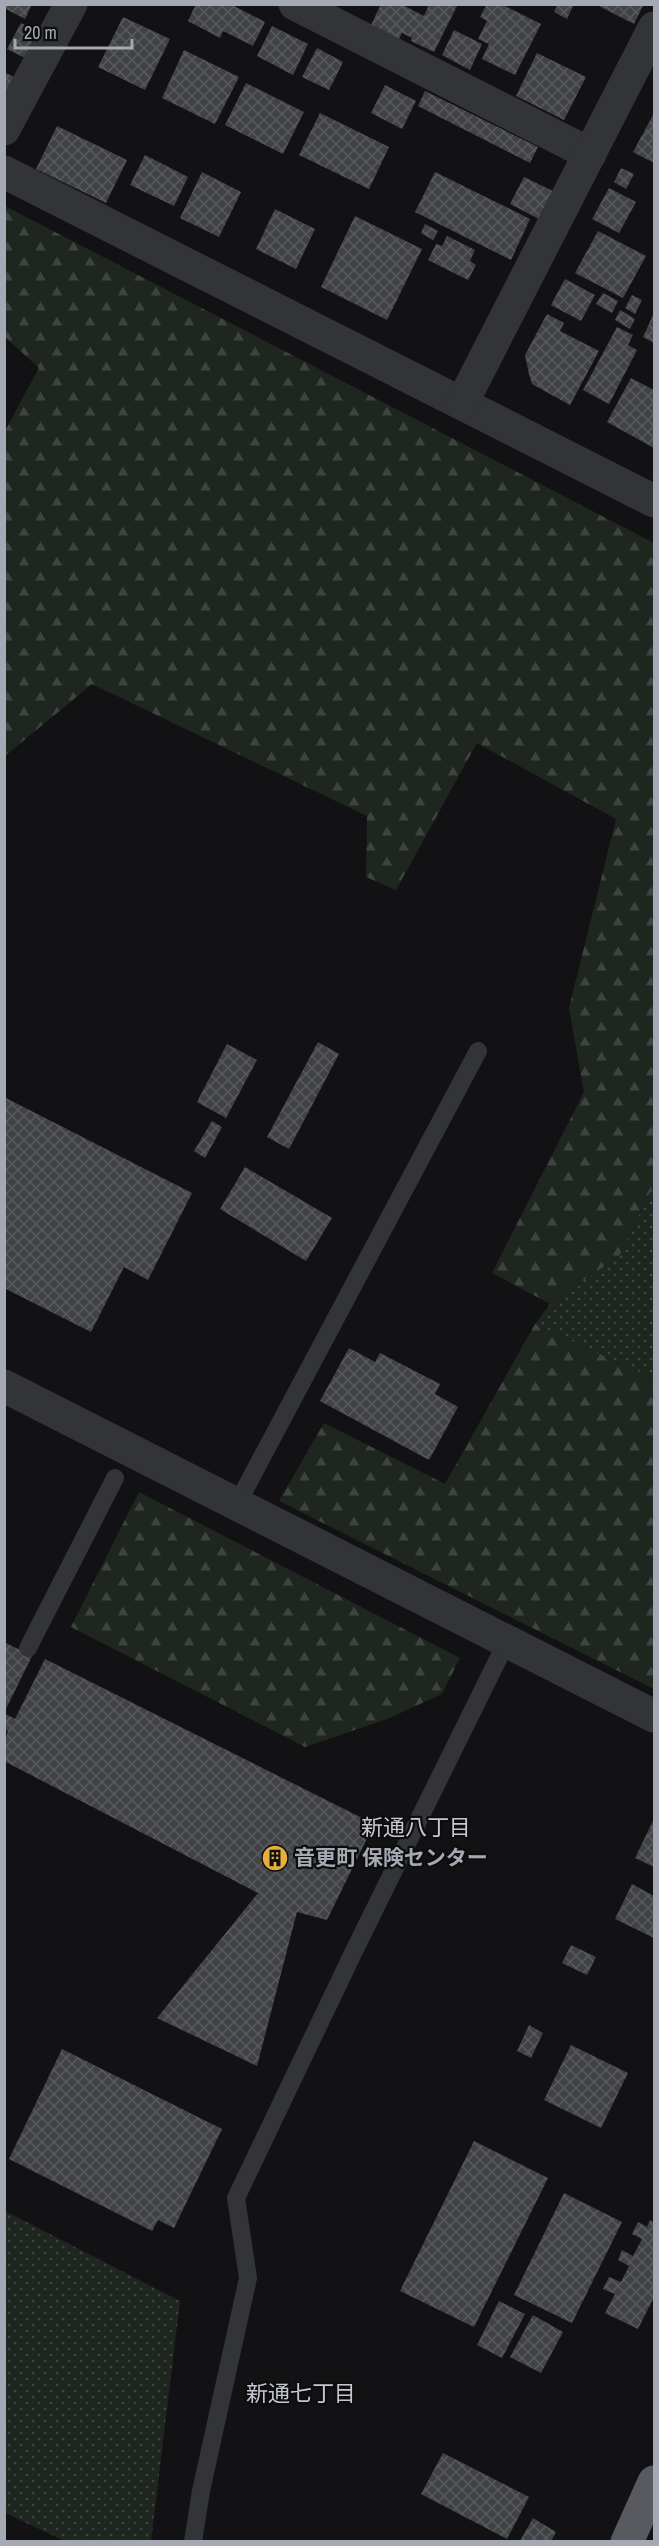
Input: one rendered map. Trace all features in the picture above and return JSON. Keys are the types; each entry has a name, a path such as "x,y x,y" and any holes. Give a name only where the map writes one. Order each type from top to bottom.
{"highway":[{"path":"627,2541 654,2482"}],"street":[{"path":"4,129 71,4"},
{"path":"295,4 590,154"},
{"path":"462,403 654,28"},
{"path":"4,172 654,501"},
{"path":"4,1386 654,1716"}],"lane":[{"path":"237,1504 478,1051"},
{"path":"28,1648 115,1478"},
{"path":"193,2541 201,2492 248,2278 236,2198 355,1949 507,1641"}],"green space":[{"path":"5,206 654,543 654,1184 619,1256 550,1304 492,1273 584,1092 569,1008 616,819 477,743 396,890 366,877 367,816 92,684 5,756 5,431 39,368 5,337"},
{"path":"654,1184 654,1379 535,1324 550,1304 619,1256"},
{"path":"535,1324 654,1379 654,1689 279,1501 324,1423 445,1484"},
{"path":"139,1492 460,1658 442,1694 387,1719 305,1747 71,1627"},
{"path":"5,2211 180,2301 151,2541 65,2541 5,2513"}],"building":[{"path":"4,4 32,4 25,19 4,8"},
{"path":"196,4 230,4 265,22 253,46 223,31 220,38 188,21"},
{"path":"381,4 401,4 424,16 429,4 458,4 434,52 411,41 412,38 402,33 399,39 371,25"},
{"path":"487,4 501,4 541,24 515,75 482,59 489,44 478,39 487,21 480,17"},
{"path":"558,4 574,4 567,19 554,12"},
{"path":"595,4 644,4 634,24"},
{"path":"123,17 170,39 145,90 98,67"},
{"path":"21,23 46,36 33,62 7,49"},
{"path":"272,26 308,44 293,75 257,56"},
{"path":"454,30 482,44 470,70 442,55"},
{"path":"317,48 343,62 329,90 302,77"},
{"path":"184,50 239,77 215,124 162,98"},
{"path":"537,53 586,77 564,120 516,96"},
{"path":"4,72 16,78 4,101"},
{"path":"246,83 304,112 283,154 225,125"},
{"path":"385,85 416,101 402,129 371,113"},
{"path":"425,91 538,147 530,163 418,106"},
{"path":"320,113 389,147 369,189 299,155"},
{"path":"654,116 654,163 633,152"},
{"path":"57,126 127,160 106,203 36,169"},
{"path":"145,155 188,177 174,206 130,185"},
{"path":"621,168 634,174 626,189 614,182"},
{"path":"202,172 241,192 219,237 180,218"},
{"path":"435,172 530,219 511,260 415,212"},
{"path":"524,177 553,191 539,219 510,204"},
{"path":"609,188 636,202 619,233 592,219"},
{"path":"275,209 315,229 296,269 256,249"},
{"path":"355,216 422,249 387,320 321,287"},
{"path":"425,224 438,231 433,240 421,233"},
{"path":"598,231 646,256 623,298 575,273"},
{"path":"447,236 475,250 470,261 476,265 468,280 428,260 436,244 442,246"},
{"path":"565,279 595,295 581,321 551,305"},
{"path":"603,293 618,301 612,313 596,304"},
{"path":"632,295 642,300 635,314 625,308"},
{"path":"620,310 635,319 630,329 615,320"},
{"path":"654,313 654,343 643,337"},
{"path":"547,314 564,323 560,331 599,351 570,405 532,384 529,374 525,355"},
{"path":"617,327 633,335 628,345 637,350 609,404 583,390"},
{"path":"631,378 654,390 654,448 607,422"},
{"path":"318,1042 339,1054 289,1149 267,1137"},
{"path":"227,1044 257,1060 226,1118 197,1102"},
{"path":"4,1097 192,1193 148,1280 124,1267 91,1332 4,1288"},
{"path":"212,1121 222,1127 205,1158 194,1151"},
{"path":"245,1167 332,1218 306,1261 220,1209"},
{"path":"349,1348 375,1362 380,1353 440,1384 435,1394 458,1407 429,1460 320,1401"},
{"path":"4,1642 32,1656 4,1713"},
{"name":"音更町 保険センター","path":"45,1659 374,1824 327,1920 297,1912 257,2066 157,2018 258,1893 4,1761 4,1743 8,1731 4,1729 4,1713 15,1719"},
{"path":"654,1819 654,1867 635,1858"},
{"path":"632,1884 654,1896 654,1938 615,1919"},
{"path":"571,1945 596,1957 587,1975 562,1963"},
{"path":"529,2025 543,2033 531,2058 517,2051"},
{"path":"571,2045 628,2073 601,2128 544,2100"},
{"path":"62,2049 222,2129 174,2228 158,2220 152,2231 9,2159"},
{"path":"474,2141 548,2178 474,2327 400,2291"},
{"path":"564,2193 622,2222 572,2323 514,2295"},
{"path":"650,2220 654,2222 654,2297 638,2329 605,2313 615,2294 603,2289 609,2277 621,2282 629,2266 618,2260 622,2250 633,2256 642,2239 632,2234 638,2222 647,2227"},
{"path":"499,2301 525,2314 502,2358 477,2345"},
{"path":"533,2315 563,2332 541,2373 510,2357"},
{"path":"443,2453 529,2497 507,2539 421,2494"},
{"path":"533,2518 556,2532 551,2541 520,2541"}],"place":[{"name":"音更町 保険センター","path":"275,1858"}],"district":[{"name":"新通八丁目","path":"416,1827"},
{"name":"新通七丁目","path":"301,2393"}]}
